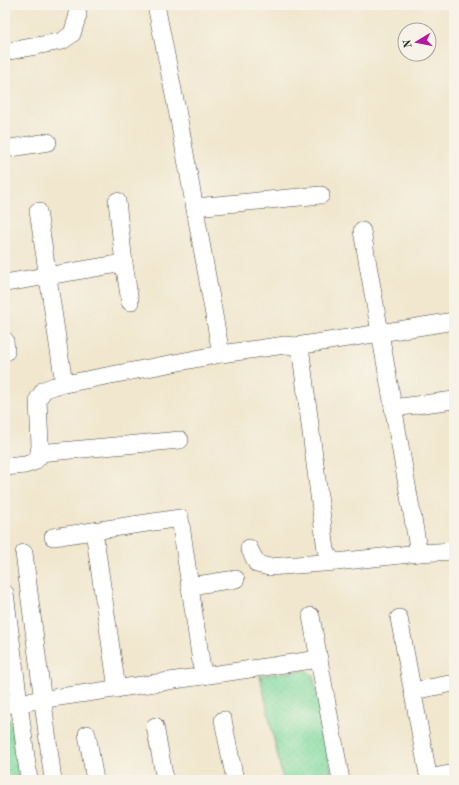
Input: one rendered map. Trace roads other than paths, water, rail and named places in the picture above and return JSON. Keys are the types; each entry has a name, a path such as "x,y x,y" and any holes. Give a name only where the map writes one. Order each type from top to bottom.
{"street":[{"path":"5,52 62,41 72,34 78,15 76,5"},
{"path":"156,5 179,120 221,354"},
{"path":"5,149 48,142"},
{"path":"195,207 321,195"},
{"path":"117,201 130,302"},
{"path":"38,211 64,384"},
{"path":"362,231 419,553"},
{"path":"5,283 124,264"},
{"path":"5,467 25,465 34,462 38,458 40,446 38,398 44,390 54,386 221,354 286,345 296,346 454,321"},
{"path":"296,346 301,354 326,550 331,560 336,562"},
{"path":"394,408 454,400"},
{"path":"39,453 180,440"},
{"path":"53,537 180,518 203,676"},
{"path":"94,531 117,689"},
{"path":"249,548 257,564 268,567 454,551"},
{"path":"24,553 53,780"},
{"path":"190,586 236,579"},
{"path":"5,593 12,704 29,780"},
{"path":"311,616 341,780"},
{"path":"399,618 429,779 454,773"},
{"path":"12,704 319,659"},
{"path":"413,691 449,684"},
{"path":"223,720 235,780"},
{"path":"155,726 165,780"},
{"path":"87,734 95,780"}]}
